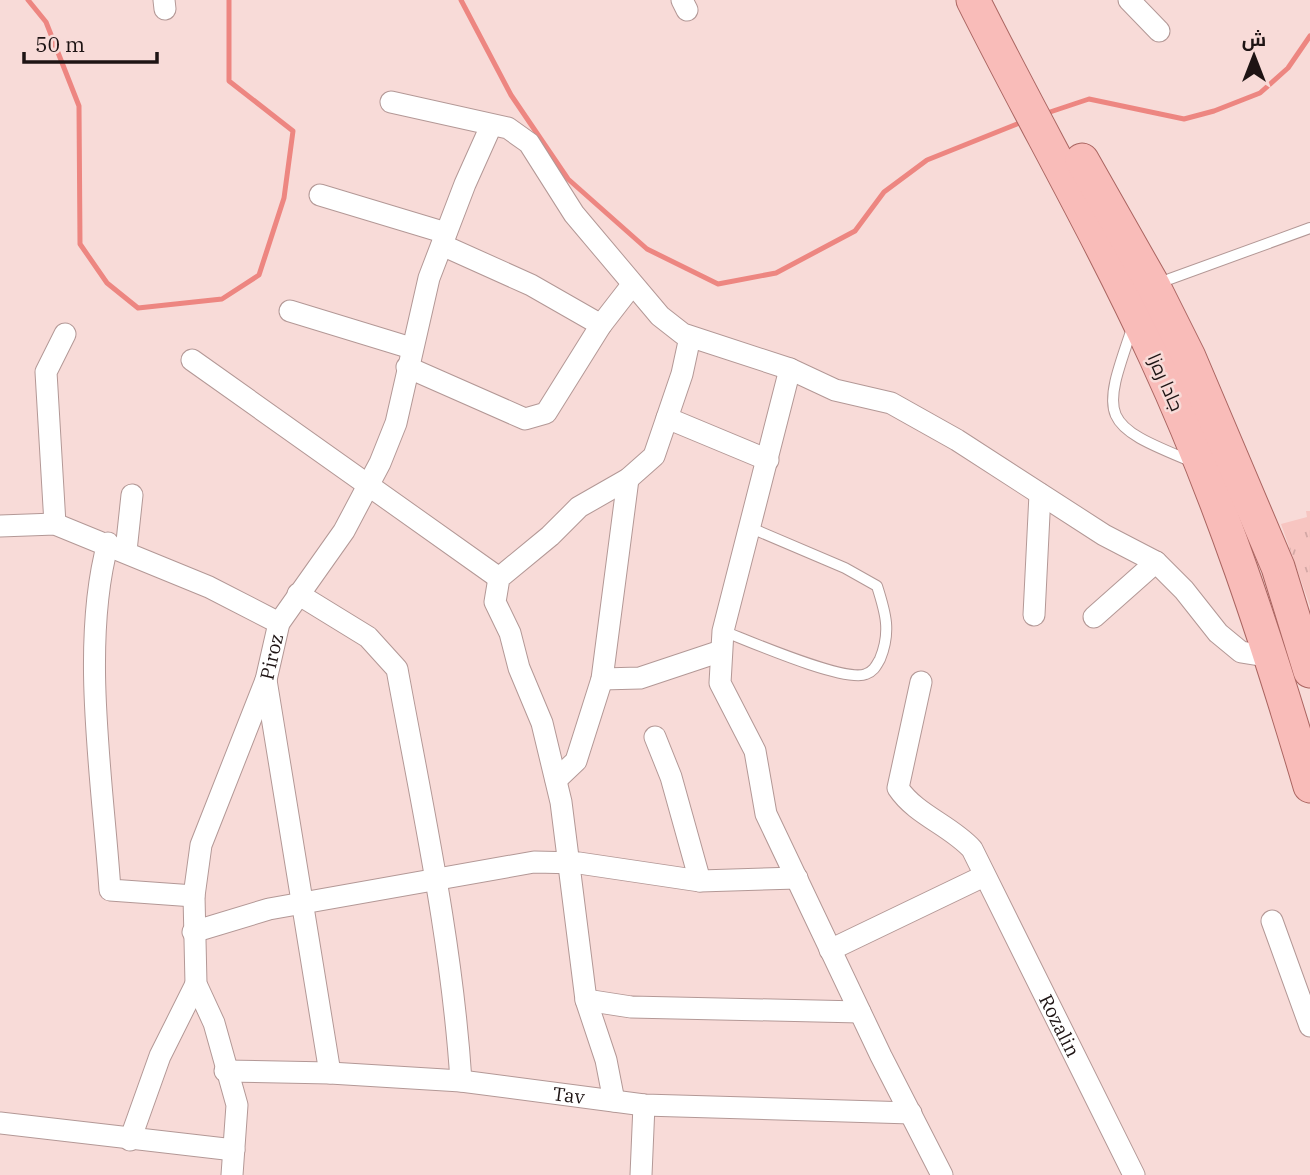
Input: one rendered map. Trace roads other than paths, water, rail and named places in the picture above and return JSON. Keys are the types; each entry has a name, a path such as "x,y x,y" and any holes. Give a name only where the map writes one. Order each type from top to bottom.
{"main road":[{"name":"جادا ره‌زا","path":"986,5 1086,190 1153,285 1189,357 1273,555 1309,666"},
{"name":"جادا ره‌زا","path":"1086,190 1136,317 1203,466 1272,657 1310,786"}],"street":[{"path":"1129,0 1159,31"},
{"path":"391,102 508,128 529,143 574,214 632,285 660,316 690,337 790,369 835,390 891,403 957,440 1104,535 1156,562 1184,590 1218,633 1241,652 1272,657"},
{"name":"Piroz","path":"232,1175 237,1105 225,1071 214,1023 196,984 194,896 201,845 265,680 279,623 344,531 368,487 396,423 429,278 491,126"},
{"path":"320,195 444,239 601,326"},
{"path":"290,311 409,357 525,419 546,413 601,326 632,285"},
{"path":"55,524 46,372 65,334"},
{"path":"614,1101 606,1060 586,1000 556,780 542,723 519,668 510,633 495,602 499,578 550,536 579,507 628,479 654,456 682,374 690,337"},
{"path":"192,360 499,578"},
{"path":"790,369 722,641 720,683 755,751 766,814 860,1012 942,1175"},
{"path":"667,418 768,460"},
{"path":"556,780 576,761 602,679 628,479"},
{"path":"1034,615 1040,494"},
{"path":"132,495 117,547 101,569 98,604 96,690 110,890 194,896"},
{"path":"0,526 55,524 117,547 279,623"},
{"path":"1094,617 1156,562"},
{"path":"298,594 368,637 397,669 437,877 457,1008 461,1081"},
{"path":"602,679 640,678 722,641"},
{"path":"265,680 330,1073"},
{"name":"Rozalin","path":"921,682 898,788 906,799 958,833 972,849 1134,1175"},
{"path":"655,737 671,777 700,881"},
{"path":"193,932 303,902 534,862 569,863 700,881 797,877"},
{"path":"830,950 984,876"},
{"path":"1272,921 1310,1026"},
{"path":"130,1140 160,1056 196,984"},
{"path":"586,1000 631,1007 860,1012"},
{"name":"Tav","path":"225,1071 330,1073 461,1081 643,1105 911,1113"},
{"path":"641,1175 643,1105"},
{"path":"0,1123 234,1150"}],"lane":[{"path":"1153,285 1310,228"},
{"path":"1136,317 1110,396 1118,422 1138,440 1203,466"},
{"path":"722,641 843,675 864,675 875,668 887,642 888,622 877,586 845,568 751,528"}],"waterway":[{"path":"28,0 46,22 79,106 80,244 107,283 138,308 222,299 259,275 284,198 293,131 229,81 229,0"},
{"path":"461,0 511,95 568,179 647,249 718,284 776,273 855,231 884,192 927,160 1022,122"},
{"path":"1044,114 1089,99 1184,119 1214,111 1260,93 1288,68 1310,36"}]}
